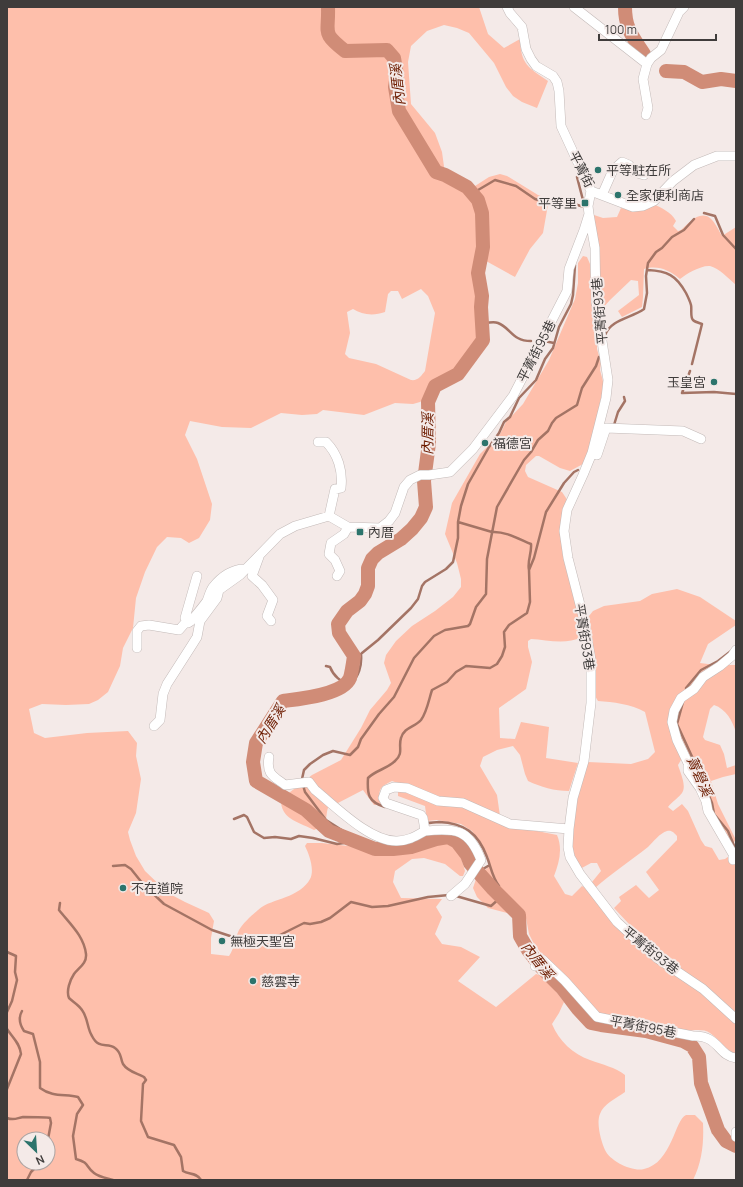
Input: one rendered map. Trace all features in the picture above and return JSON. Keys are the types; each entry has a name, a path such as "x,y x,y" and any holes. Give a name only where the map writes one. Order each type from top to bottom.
{"street":[{"name":"平菁街","path":"507,7 522,27 526,49 531,59 536,66 553,76 557,82 561,126 591,191 633,207 643,206 654,201 673,181 694,165 717,156 736,156"},
{"path":"574,7 647,64"},
{"path":"646,115 648,108 643,79 647,64 651,58 661,50 679,12 684,7"},
{"path":"602,195 613,170 622,162 629,165 634,172 644,175"},
{"name":"平菁街95巷","path":"348,527 380,528 389,521 395,513 404,487 410,480 420,475 450,472 472,449 513,396 567,291 570,269 589,214 588,206 591,191"},
{"name":"平菁街93巷","path":"589,214 595,248 596,302 608,380 606,398 592,453 584,475 567,510 564,531 568,558 584,620 591,660 591,703 584,761 574,798 568,847 570,857 580,874 617,922 657,958 703,989 736,1019"},
{"path":"584,475 590,471 594,463 606,428 683,432 701,439"},
{"path":"318,442 326,442 334,450 339,463 342,478 341,488 335,489 329,516"},
{"path":"157,723 163,694 167,684 196,637 200,621 217,598 219,590 225,584 240,575 280,534 295,526 329,516 348,527 344,534 331,543 329,554 335,560 340,571 337,576"},
{"path":"260,556 252,576 262,585 273,600 267,616 272,621"},
{"path":"137,648 137,631 141,626 149,625 179,630 186,622 188,624 191,621 207,600 213,587 221,578 230,572 246,569"},
{"path":"186,622 185,618 197,576"},
{"path":"733,860 733,854 708,810 700,788 688,771 688,763 673,730 672,722 674,711 681,698 694,689 703,678 732,656 736,650"},
{"path":"269,757 267,766 271,775 285,785 309,782 314,790 372,834 387,840 397,841 409,839 425,831 453,830 464,833 473,843 481,860 474,868 465,884 451,896"},
{"path":"425,831 423,818 421,816 386,803 383,798 386,790 394,787 408,788 438,801 463,803 510,824 569,829"},
{"name":"平菁街95巷","path":"535,966 543,960 597,1017 693,1036 702,1036 711,1039 729,1057 736,1058"},
{"path":"736,1132 736,1137"}],"shaded area":[{"path":"7,7 479,7 488,34 504,48 520,39 524,60 535,72 548,81 537,108 522,102 513,96 506,87 494,63 469,33 444,25 427,31 411,46 408,62 411,104 435,133 442,152 446,181 453,187 462,190 475,186 489,177 500,174 507,176 538,195 549,199 543,233 530,249 515,277 477,256 479,336 471,352 457,370 432,385 426,398 420,402 413,404 395,403 364,415 323,410 317,414 302,415 281,413 251,428 222,427 190,421 185,435 197,459 212,504 210,520 199,538 189,543 181,538 167,537 157,547 145,572 136,598 133,628 123,648 120,666 108,692 98,700 89,704 42,704 29,709 34,733 45,738 87,733 128,731 137,743 136,756 141,779 136,813 128,832 130,840 136,856 145,871 168,893 209,913 214,921 211,938 211,954 229,956 233,949 239,930 250,917 271,902 293,894 306,885 310,879 312,871 310,858 305,846 307,843 357,847 373,853 400,851 437,842 450,841 458,851 461,859 465,871 463,876 460,876 445,864 424,858 412,859 395,871 393,882 401,898 442,899 436,907 442,917 435,934 442,944 461,947 480,957 458,981 496,1007 536,974 545,977 564,1002 552,1024 558,1036 567,1046 578,1054 613,1068 625,1075 625,1092 604,1107 599,1118 599,1127 605,1150 616,1162 622,1165 634,1169 644,1169 661,1159 667,1150 682,1118 686,1115 695,1115 703,1123 703,1145 693,1180 7,1180","holes":["421,289 428,296 435,313 425,371 419,378 416,380 411,380 376,364 349,358 345,354 350,333 347,312 353,309 360,313 368,314 385,312 388,294 391,291 398,291 402,299"]},
{"path":"653,204 672,215 676,221 673,226 678,231 690,221 702,216 706,216 712,220 722,236 736,227 736,285 720,271 710,266 698,268 680,279 663,269 649,268 644,269 642,307 622,317 618,311 639,295 638,281 631,280 601,310 594,215 603,218 617,217 621,208 634,211"},
{"path":"583,256 587,257 590,264 593,325 601,363 600,370 604,385 589,451 583,464 570,471 560,468 539,456 536,456 526,465 525,471 528,477 562,492 568,501 563,528 562,549 565,566 581,617 581,637 570,641 531,639 528,641 532,662 526,689 499,708 500,738 515,739 521,722 549,727 546,758 578,763 569,791 548,788 528,781 520,755 513,746 497,750 483,757 480,766 497,795 500,816 511,822 526,821 537,831 557,835 560,851 559,861 554,876 565,894 572,896 582,886 590,891 650,956 674,975 703,993 736,1023 736,1054 729,1050 710,1033 705,1031 688,1031 596,1012 560,970 543,956 529,934 526,918 488,908 477,897 473,888 476,879 489,866 489,858 472,831 461,824 437,820 427,821 425,806 398,796 398,783 392,781 382,787 380,790 380,796 382,804 374,805 363,790 336,804 330,804 325,822 320,828 314,830 293,820 282,809 281,803 285,796 312,775 341,760 361,728 370,710 391,683 384,663 386,655 396,641 412,626 453,597 461,587 461,579 457,563 445,534 452,503 480,454 500,434 506,422 523,404 549,360 575,299 578,283 578,263"},
{"path":"677,589 700,597 736,621 736,625 708,644 700,663 736,665 736,733 733,724 725,712 714,705 710,709 703,737 705,740 720,745 724,754 727,768 736,765 736,774 711,781 718,804 736,840 731,845 685,759 681,760 678,765 684,787 683,790 668,807 673,811 682,804 688,811 701,840 705,846 712,848 719,860 725,859 736,851 736,1016 643,939 614,908 621,901 619,897 636,885 649,898 659,890 646,872 677,840 677,836 672,831 664,832 648,847 595,888 592,882 601,871 597,863 591,863 580,869 572,848 571,827 575,805 588,762 631,764 648,759 655,752 645,712 628,705 598,701 595,696 595,662 589,616 593,611 604,606 640,601 652,594"}],"waterway":[{"name":"內厝溪","path":"328,7 327,28 329,36 337,45 345,51 387,50 394,58 397,75 395,87 399,111 436,172 445,175 467,187 478,200 482,213 483,247 478,273 482,296 481,307 483,340 458,374 435,386 428,402 429,443 424,481 426,507 421,518 401,539 378,553 372,559 368,568 368,586 365,594 360,601 347,611 338,624 339,633 354,656 350,678 346,684 330,692 283,701 256,743 253,762 256,781 306,810 329,831 375,849 411,847 436,839 448,837 457,842 467,855 470,863 519,915 520,936 528,950 541,967 562,988 591,1023 646,1031 683,1041 692,1046 699,1057 701,1083 718,1130 726,1141 736,1146"},
{"name":"菁礐溪","path":"625,7 628,27 644,54"},
{"name":"菁礐溪","path":"666,71 684,72 702,82 721,79 736,81"},
{"path":"577,177 584,204"},
{"path":"473,193 495,180 516,186 535,199 551,204 571,203 584,207"},
{"path":"704,213 715,216 723,235 736,249"},
{"path":"605,335 612,325 644,309 647,293 646,276 648,263 656,252 672,237 684,230 694,219"},
{"path":"362,653 378,640 411,608 418,599 422,586 425,582 446,569 453,562 458,538 458,522 461,506 468,484 504,422 510,417 519,398 536,380 545,359 553,348 559,327 571,304 575,265"},
{"path":"648,270 661,271 675,278 686,293 690,302 692,319 702,324 692,364"},
{"path":"482,324 496,322 516,337 531,341"},
{"path":"544,341 554,343"},
{"path":"302,779 304,770 323,755 333,751 350,755 358,747 361,739 379,714 394,697 414,658 434,636 445,630 468,626 470,624 476,607 486,594 487,559 497,507 524,460 538,440 548,431 556,418 577,405 582,388 596,366 599,357"},
{"path":"690,371 682,393 714,392 736,394"},
{"path":"614,425 618,412 625,401 624,397"},
{"path":"385,807 375,803 370,797 368,793 368,778 374,773 392,764 398,758 402,734 421,720 432,690 447,682 456,672 466,666 490,668 497,664 505,647 504,632 509,625 527,613 530,602 529,570 534,558 546,512 564,483 574,472 578,470"},
{"path":"458,522 492,532 507,534 531,544 529,570"},
{"name":"菁礐溪","path":"686,688 701,670 718,661 731,651"},
{"name":"內厝溪","path":"326,666 330,667 335,676 350,684 356,678 361,662 361,654 354,656"},
{"name":"菁礐溪","path":"683,702 677,724 694,761 695,771 703,782 712,803 714,814 728,831 735,848"},
{"path":"234,819 244,815 247,817 254,832 264,838 275,837 291,839 299,836 337,844 344,843 348,838 348,834 326,820 305,792 303,785"},
{"path":"427,823 448,823 463,827 469,831 483,849 493,876 499,886"},
{"path":"113,866 125,865 131,869 143,884 164,904 212,930 242,940 278,936 304,923 310,924 321,922 330,918 351,902 372,907 388,906 428,897 449,895"},
{"path":"478,872 488,866"},
{"path":"456,896 491,906 501,897 502,892"},
{"path":"60,903 59,910 79,936 85,948 86,954 84,963 74,974 70,982 68,989 69,998 84,1013 90,1033 97,1043 115,1048 120,1054 125,1067 130,1071 144,1077 146,1080 143,1084 141,1121 148,1137 174,1145 181,1157 183,1171 195,1175 201,1180"},
{"path":"7,952 16,956 15,972 17,980 12,1001 7,1012"},
{"path":"22,1011 20,1016 21,1024 24,1031 33,1034 40,1062 40,1088 49,1093 78,1097 83,1105 77,1114 73,1136 76,1159 85,1163 91,1171 96,1174 113,1180"},
{"path":"7,1029 17,1043 21,1054 7,1089"},
{"path":"7,1118 50,1118 50,1131"},
{"path":"27,1180 32,1171"}],"place":[{"name":"平等駐在所","path":"598,170"},
{"name":"全家便利商店","path":"618,195"},
{"name":"平等里","path":"585,203"},
{"name":"玉皇宮","path":"714,382"},
{"name":"福德宮","path":"485,443"},
{"name":"內厝","path":"360,532"},
{"name":"不在道院","path":"123,888"},
{"name":"無極天聖宮","path":"222,941"},
{"name":"慈雲寺","path":"253,981"}]}
